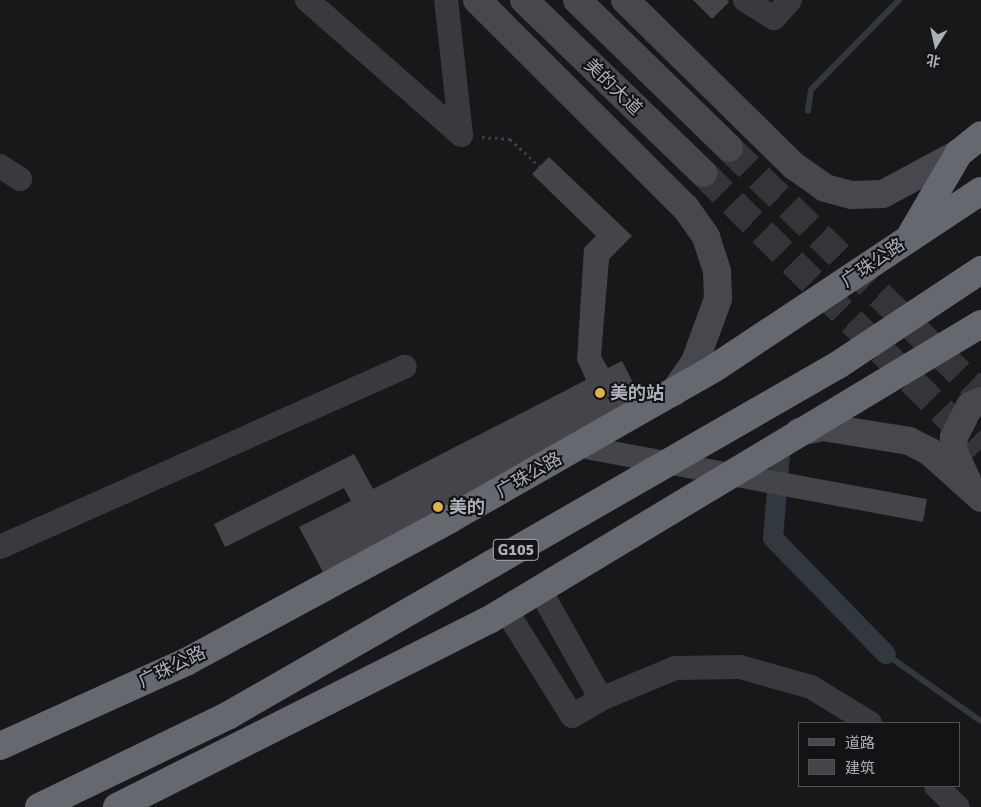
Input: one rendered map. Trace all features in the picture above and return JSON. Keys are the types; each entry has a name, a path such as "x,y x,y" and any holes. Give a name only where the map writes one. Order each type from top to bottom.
{"highway":[{"path":"908,239 959,153 981,135"},
{"name":"广珠公路","path":"0,746 186,662 674,392 981,191"},
{"name":"G105","path":"39,807 238,710 838,365 981,270"},
{"path":"117,807 506,609 795,433 981,324"}],"main road":[{"path":"477,0 686,208 706,237 717,271 718,299 695,362 674,392"},
{"name":"美的大道","path":"524,0 703,173"},
{"path":"578,0 729,148"},
{"path":"625,0 794,166 825,188 852,195 883,194 959,153"},
{"path":"978,496 953,450 961,419 970,406 981,401"},
{"path":"795,433 822,427 909,441 929,450 978,496"}],"street":[{"path":"306,0 461,135"},
{"path":"446,0 461,135"},
{"path":"745,0 774,18 790,0"},
{"path":"0,166 20,179"},
{"path":"0,547 405,367"},
{"path":"539,588 601,699"},
{"path":"506,609 572,716 601,699 675,668 740,667 811,687 868,722"},
{"path":"937,787 958,807"}],"path":[{"path":"461,135 510,139 540,167"}],"building":[{"path":"693,0 727,0 729,2 712,19"},
{"name":"美的站","path":"549,157 632,236 609,259 601,356 608,368 622,361 645,406 607,440 927,499 923,522 585,459 575,442 323,572 299,527 351,501 344,488 225,547 214,524 354,454 373,489 586,380 577,360 584,248 596,236 532,174"}],"waterway":[{"path":"808,111 811,90 899,0"},
{"path":"780,455 773,538 886,654"},
{"path":"886,654 981,721"}],"tunnel":[{"path":"729,148 981,394"},
{"path":"703,173 981,450"}],"place":[{"name":"美的站","path":"600,393"},
{"name":"美的","path":"438,507"}]}
